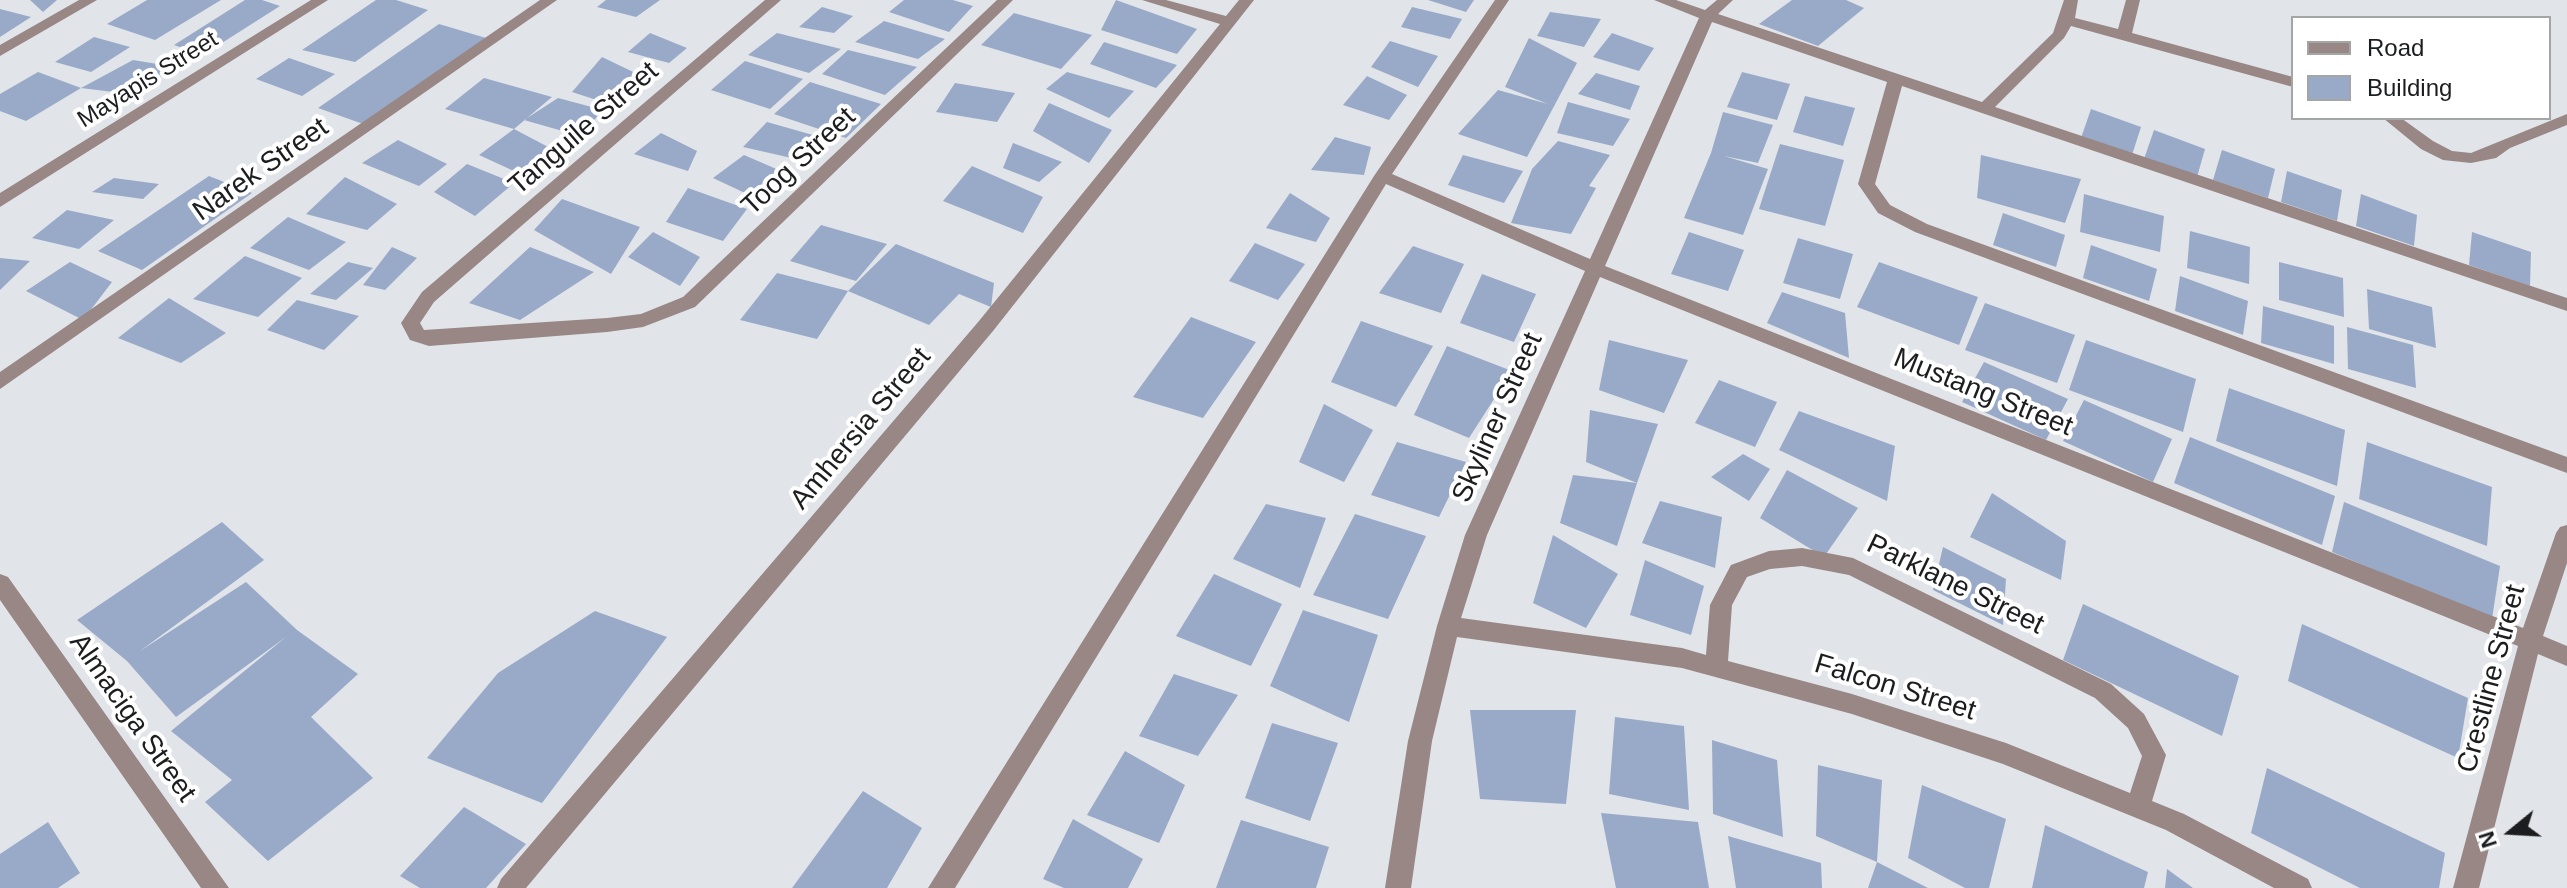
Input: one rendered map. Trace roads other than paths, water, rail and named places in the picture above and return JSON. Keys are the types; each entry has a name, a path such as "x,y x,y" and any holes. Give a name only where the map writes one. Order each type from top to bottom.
{"street":[{"path":"0,51 90,0"},
{"name":"Mayapis Street","path":"0,201 321,0"},
{"name":"Narek Street","path":"0,382 550,0"},
{"name":"Tanguile Street","path":"607,325 429,339 417,335 410,323 428,297 774,0"},
{"name":"Toog Street","path":"607,325 643,320 689,302 1006,0"},
{"path":"1149,0 1227,21"},
{"name":"Amhersia Street","path":"510,888 986,326 1227,21 1247,0"},
{"path":"941,888 1382,176 1502,0"},
{"path":"1661,0 1895,82 2567,305"},
{"name":"Skyliner Street","path":"1398,888 1420,741 1448,626 1476,535 1708,15 1726,0"},
{"path":"1983,110 2059,35 2067,20 2071,0"},
{"path":"2124,34 2133,0"},
{"path":"2067,20 2291,81"},
{"path":"1895,82 1866,184 1884,209 1921,228 2567,465"},
{"path":"2394,120 2427,145 2449,156 2471,158 2490,154 2504,144 2567,119"},
{"name":"Mustang Street","path":"1382,176 1596,269 2567,656"},
{"name":"Crestline Street","path":"2466,888 2533,643 2536,620 2567,533"},
{"name":"Parklane Street","path":"1716,667 1721,605 1739,571 1769,560 1802,557 1853,567 2103,691 2136,721 2154,755 2138,807"},
{"name":"Almaciga Street","path":"0,583 216,888"},
{"name":"Falcon Street","path":"1448,626 1682,658 1852,704 2006,754 2175,822 2299,888"}]}
